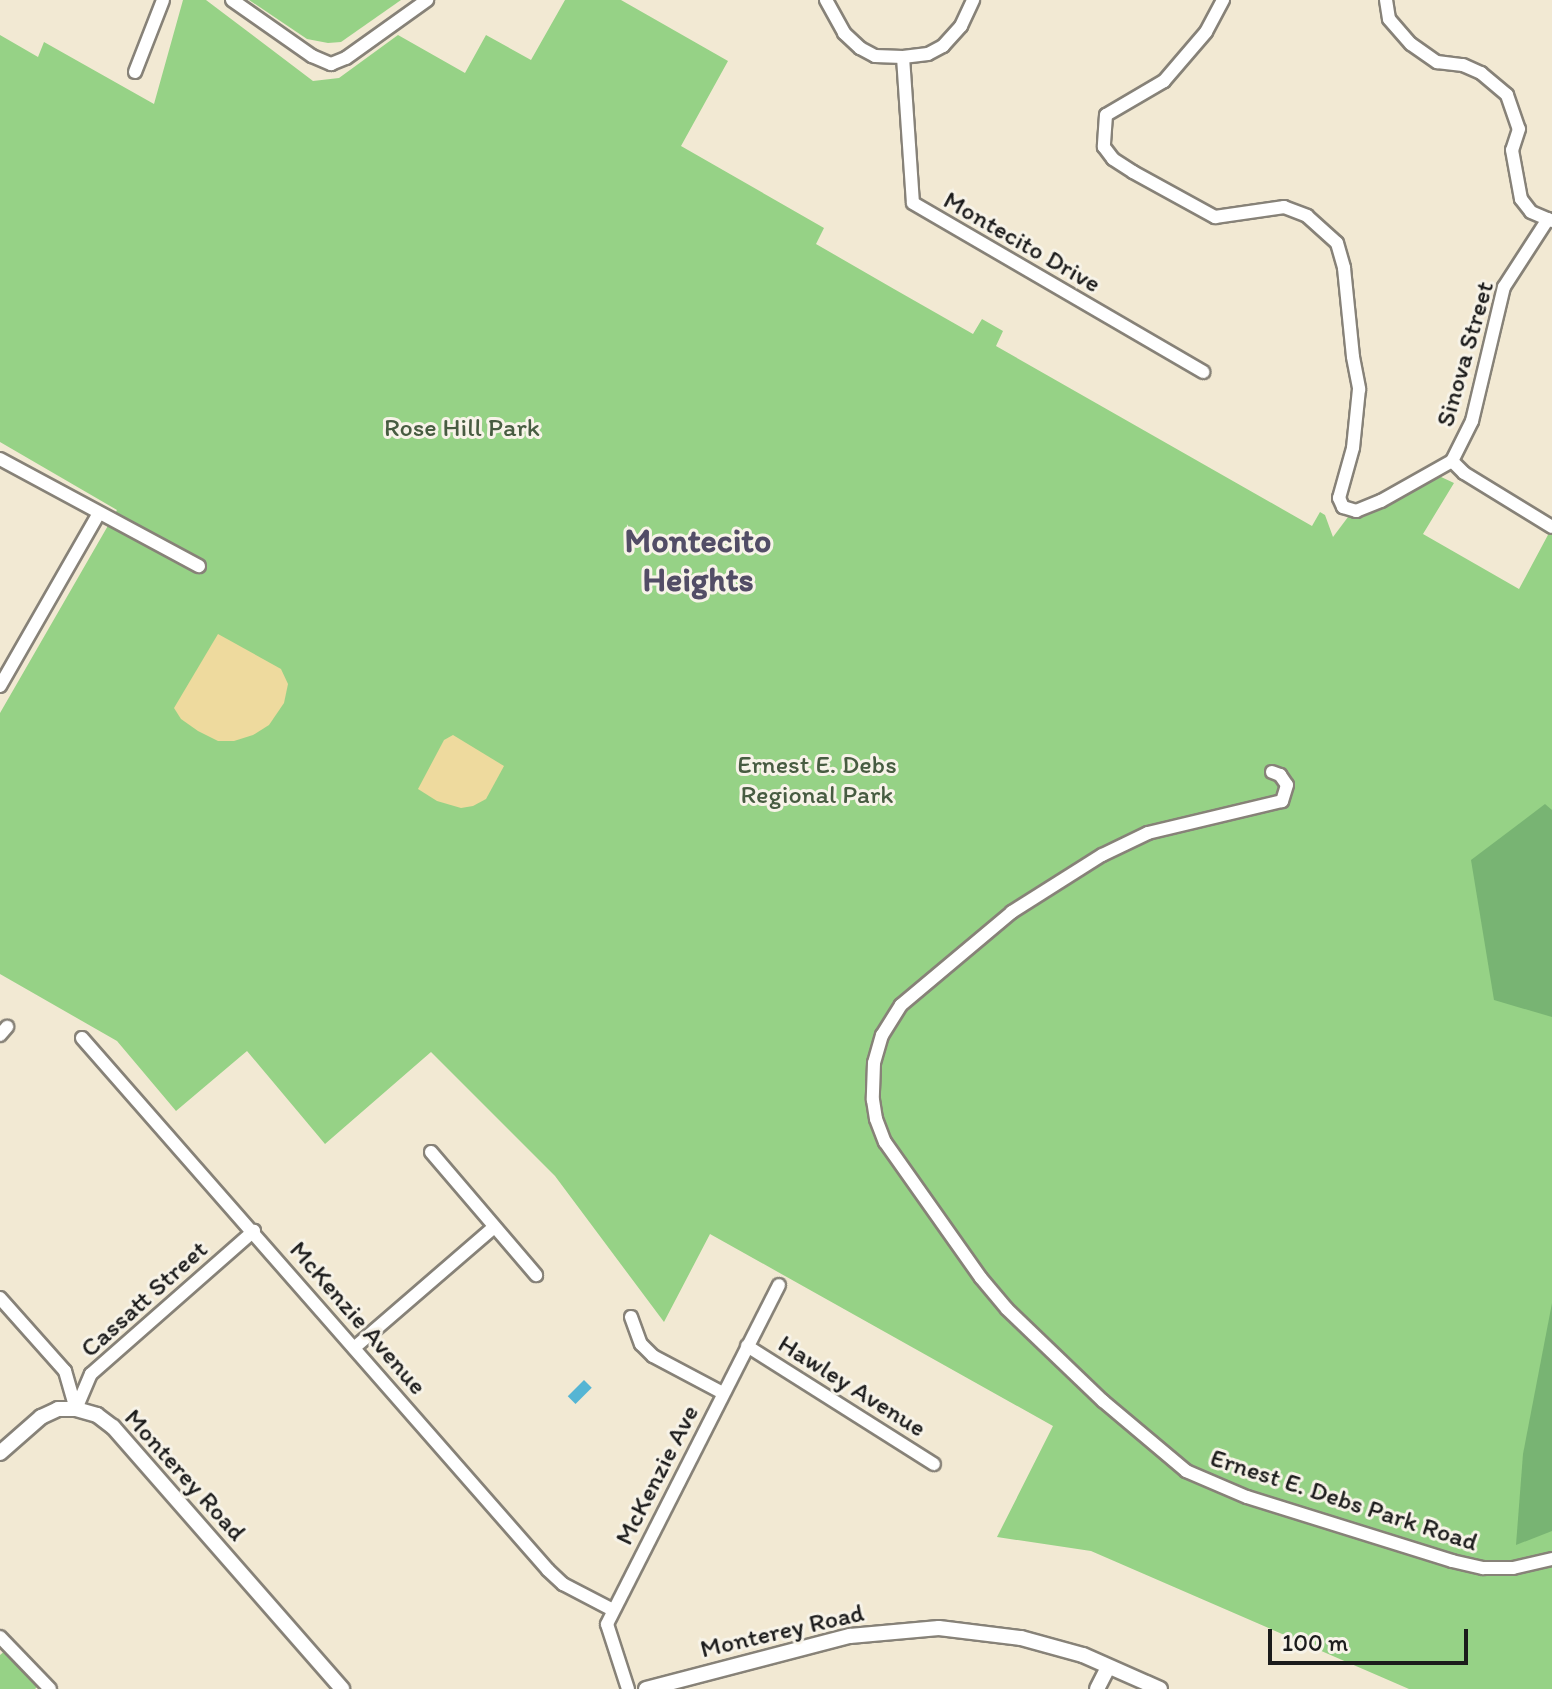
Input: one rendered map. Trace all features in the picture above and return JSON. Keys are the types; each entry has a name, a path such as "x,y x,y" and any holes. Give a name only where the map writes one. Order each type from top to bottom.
{"street":[{"path":"135,72 163,0"},
{"path":"232,0 312,56 331,64 346,58 427,0"},
{"path":"826,0 844,33 860,48 875,56 903,57 928,54 943,46 961,26 973,0"},
{"path":"1223,0 1206,32 1164,81 1106,115 1104,147 1113,159 1133,172 1215,217 1284,207 1307,216 1337,243 1344,268 1359,389 1353,448 1339,498 1343,507 1356,511 1381,501 1452,461 1464,473 1552,527"},
{"path":"1386,0 1389,19 1411,44 1437,62 1463,65 1481,73 1507,95 1519,129 1512,150 1521,199 1531,212 1550,220"},
{"name":"Montecito Drive","path":"903,57 913,203 1203,372"},
{"name":"Sinova Street","path":"1452,461 1472,421 1504,287 1550,220"},
{"path":"0,459 199,566"},
{"path":"0,686 99,513"},
{"name":"Ernest E. Debs Park Road","path":"1272,772 1280,775 1287,785 1282,801 1160,830 1102,855 1012,912 901,1005 882,1035 874,1063 876,1119 885,1142 998,1299 1103,1401 1186,1471 1247,1497 1452,1561 1483,1568 1513,1568 1552,1559"},
{"name":"McKenzie Avenue","path":"82,1038 548,1570 563,1584 613,1610"},
{"path":"431,1152 536,1275"},
{"path":"354,1348 494,1227"},
{"name":"Cassatt Street","path":"76,1409 91,1374 254,1231"},
{"name":"McKenzie Ave","path":"628,1689 607,1624 779,1285"},
{"path":"0,1298 65,1371 76,1409 58,1409 41,1417 0,1453"},
{"path":"631,1317 641,1344 653,1356 723,1393"},
{"name":"Hawley Avenue","path":"747,1346 934,1464"},
{"name":"Monterey Road","path":"76,1409 97,1415 113,1427 342,1689"},
{"name":"Monterey Road","path":"646,1689 850,1636 939,1628 1021,1638 1083,1655 1160,1689"},
{"path":"0,1637 50,1689"},
{"path":"1097,1689 1108,1667"}],"green space":[{"name":"Ernest E. Debs Regional Park","path":"183,0 206,0 313,81 339,78 398,35 465,73 486,35 531,60 565,0 621,0 728,61 681,146 824,228 816,244 894,289 973,334 982,319 1003,331 996,346 1312,526 1320,512 1325,515 1333,537 1348,517 1365,513 1439,476 1454,483 1423,534 1519,589 1549,533 1552,534 1552,1689 1409,1689 1091,1551 997,1537 1053,1426 710,1234 664,1322 555,1176 431,1052 325,1144 247,1051 176,1111 117,1041 0,974 0,713 117,510 0,442 0,35 38,57 44,42 154,104"},
{"path":"249,0 401,0 341,42 328,43 307,39"},
{"path":"1545,804 1552,810 1552,1017 1494,1000 1471,860"},
{"path":"1552,1303 1552,1531 1516,1545 1523,1454"},
{"path":"6,1650 43,1682 35,1689 0,1689 0,1655"}],"sand":[{"path":"218,634 281,669 288,684 284,703 269,725 253,735 234,741 218,741 198,731 181,719 174,708"},
{"path":"453,735 504,766 486,799 473,806 461,808 437,801 418,789 444,740"}],"water":[{"path":"584,1380 592,1388 576,1404 568,1396"}],"district":[{"name":"Montecito Heights","path":"698,560"}],"park label":[{"name":"Rose Hill Park","path":"462,428"}]}
